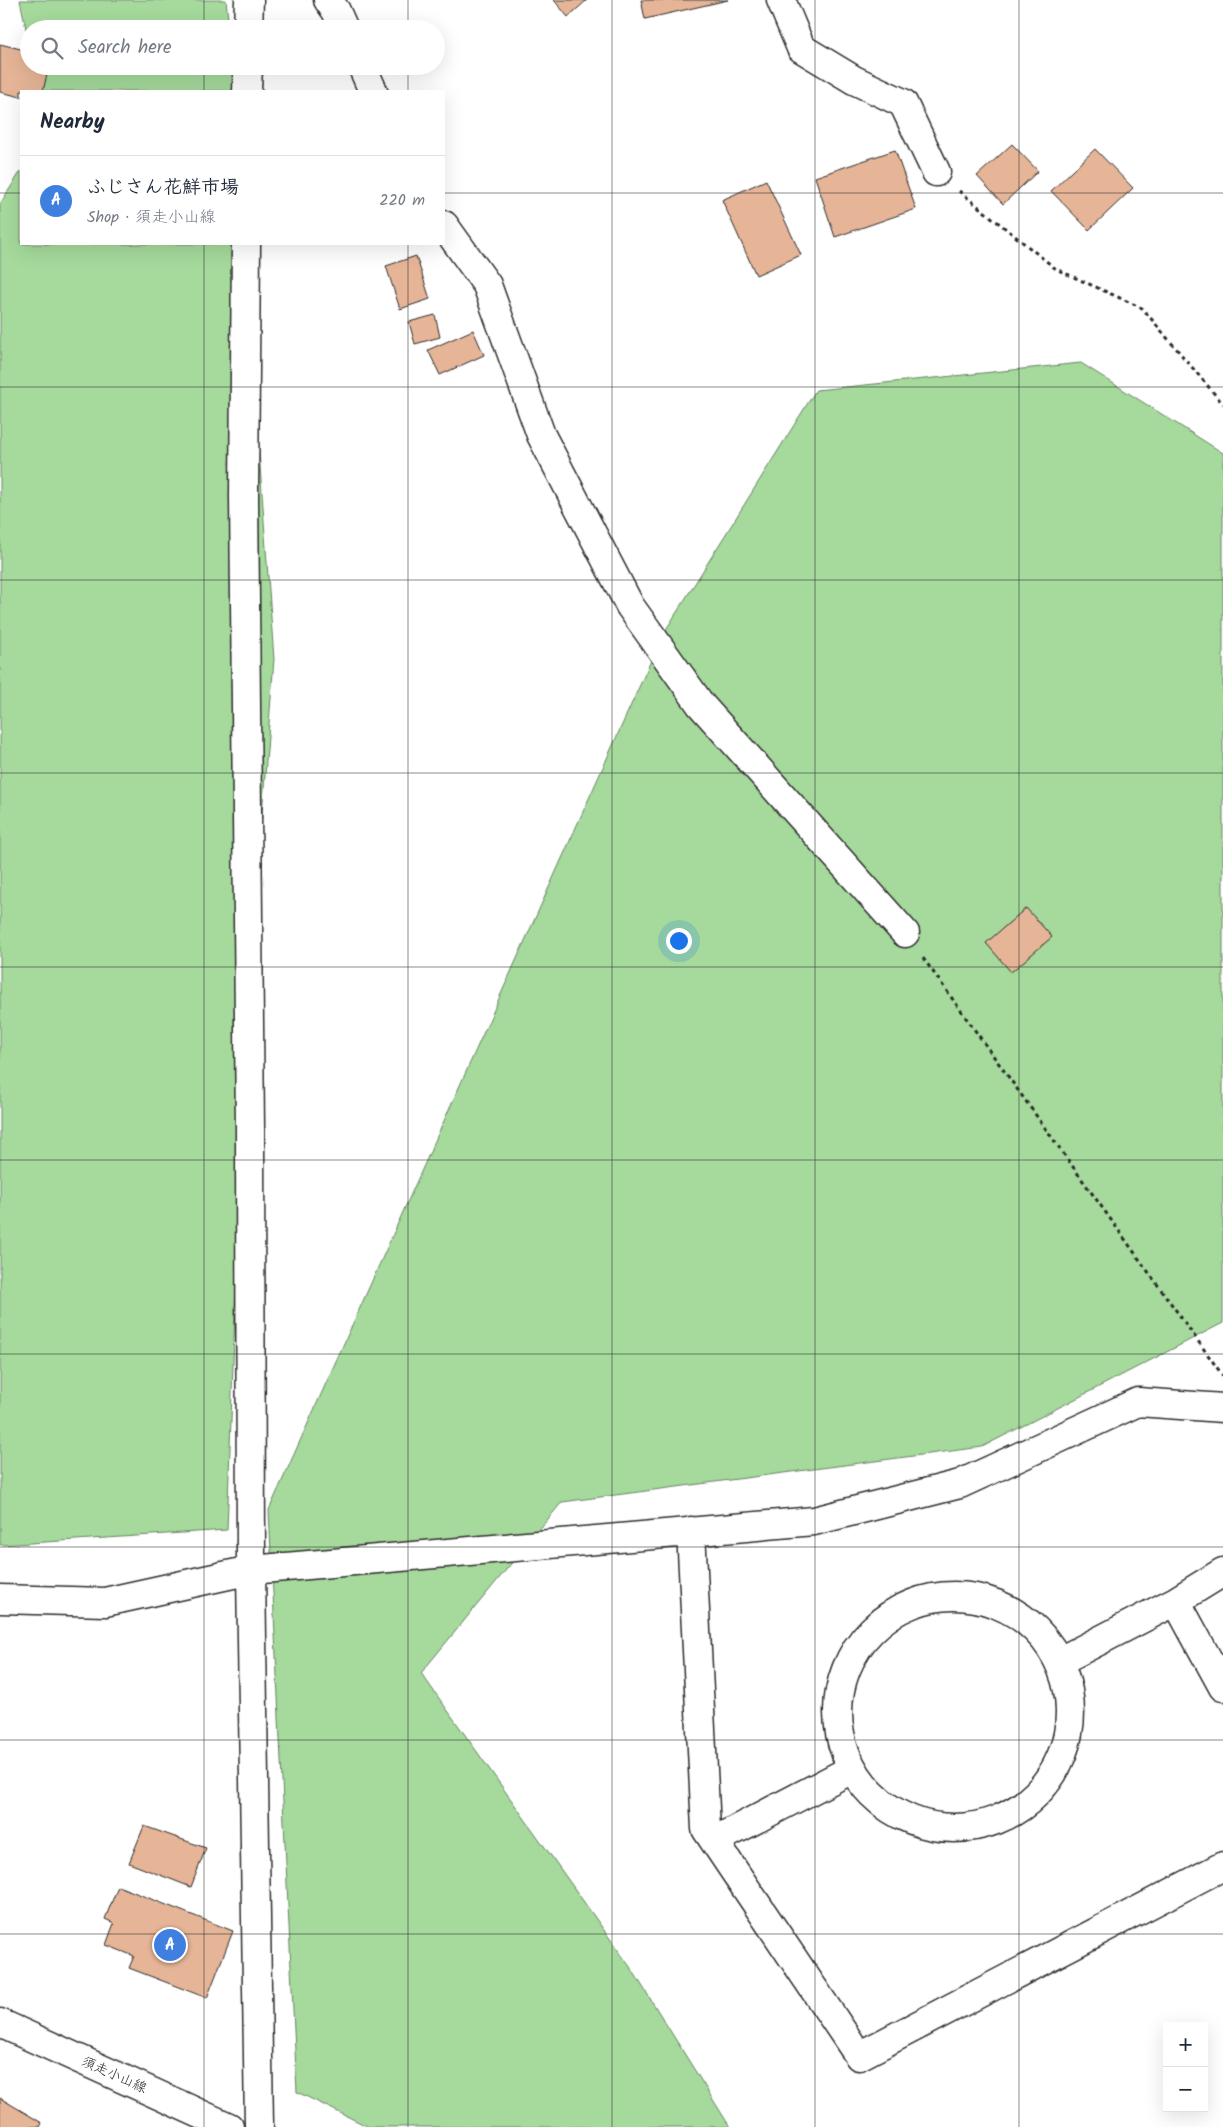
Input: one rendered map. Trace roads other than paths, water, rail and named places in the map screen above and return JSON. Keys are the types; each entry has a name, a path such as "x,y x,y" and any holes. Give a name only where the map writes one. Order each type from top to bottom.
{"street":[{"path":"248,20 249,0"},
{"path":"328,0 340,20"},
{"path":"781,0 801,48 854,80 903,102 936,172"},
{"path":"247,90 248,75"},
{"path":"366,75 373,90"},
{"path":"445,226 487,285 542,436 630,606 701,705 905,933"},
{"path":"246,245 244,495 250,1130 251,1570 259,2127"},
{"path":"0,1599 105,1602 251,1570 814,1521 960,1484 1138,1402 1223,1408"},
{"path":"691,1532 706,1829 859,2056 1223,1866"},
{"path":"1060,1661 1176,1600 1223,1572"},
{"path":"935,1596 972,1596 1008,1608 1038,1630 1060,1661 1071,1700 1068,1740 1052,1776 1025,1805 990,1824 950,1829 911,1821 877,1800 852,1769 839,1734 838,1696 848,1661 870,1630 900,1608 935,1596"},
{"path":"1176,1600 1223,1687"},
{"path":"714,1841 852,1769"},
{"name":"須走小山線","path":"0,2023 229,2127"}],"place":[{"name":"ふじさん花鮮市場","path":"170,1945"}]}
